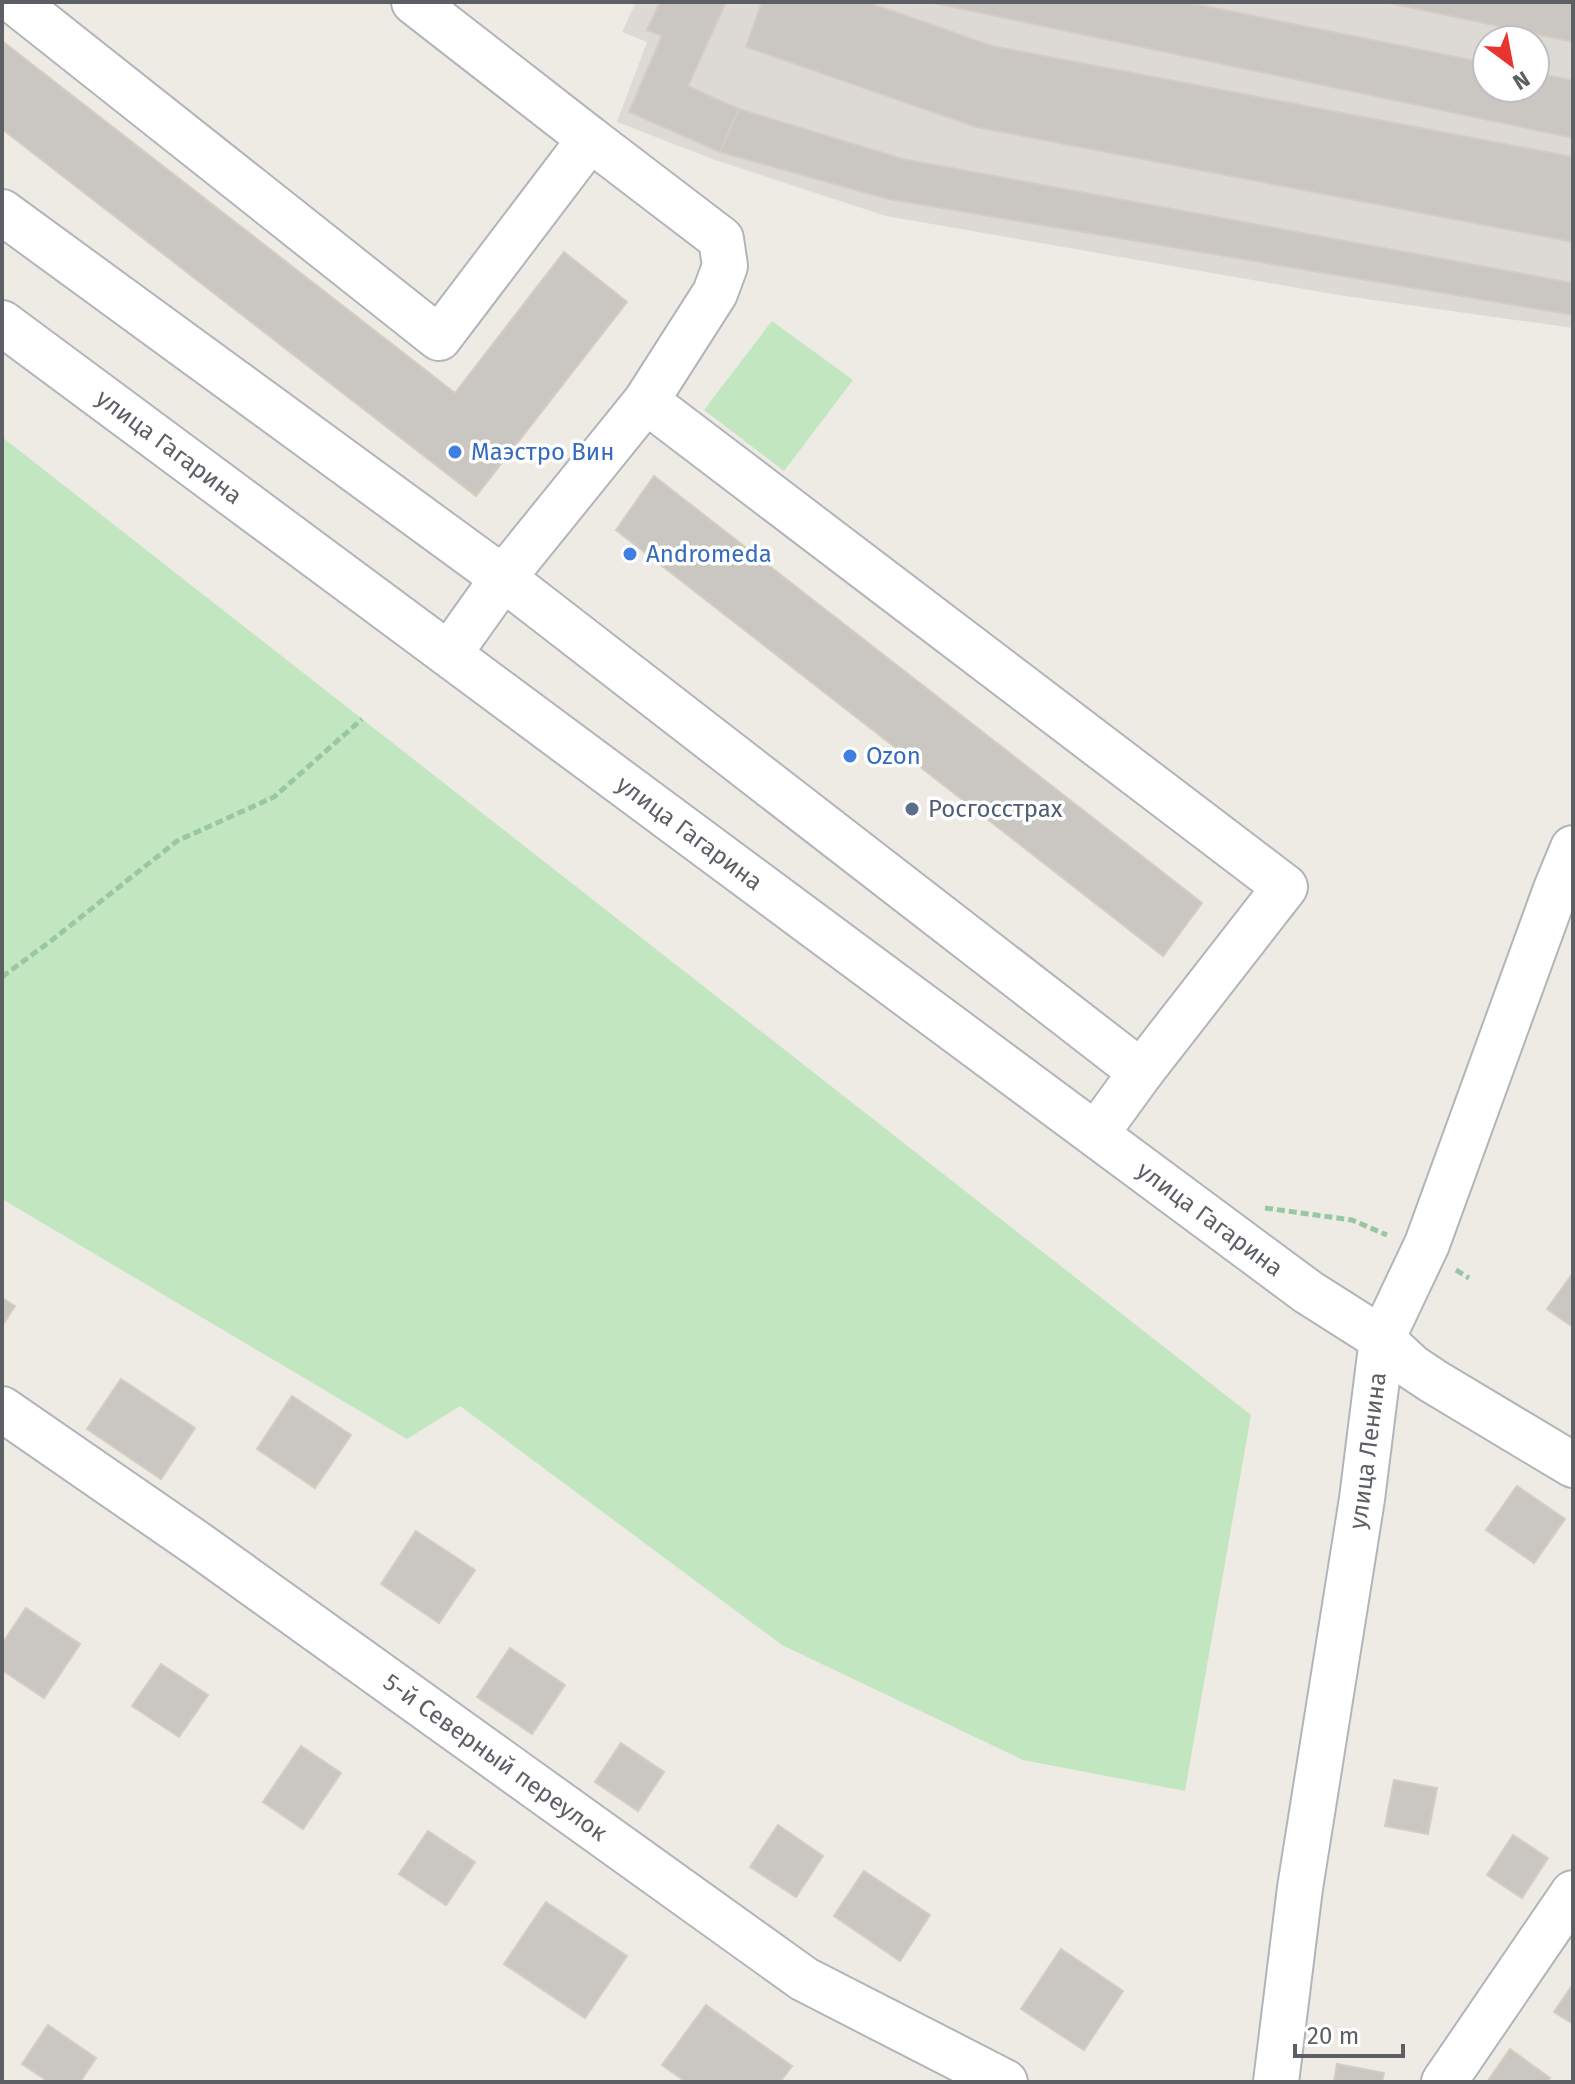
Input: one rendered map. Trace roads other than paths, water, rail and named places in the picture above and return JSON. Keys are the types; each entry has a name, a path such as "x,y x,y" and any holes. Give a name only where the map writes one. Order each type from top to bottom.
{"street":[{"path":"15,2 439,338 590,139"},
{"path":"414,2 721,239 725,266 715,293 646,401 503,578 449,654"},
{"path":"2,212 503,578 1141,1072"},
{"name":"улица Гагарина","path":"2,323 1308,1292 1382,1339 1412,1367 1433,1381 1573,1465"},
{"path":"646,401 1285,887 1096,1134"},
{"name":"улица Ленина","path":"1276,2082 1300,1888 1362,1499 1382,1339 1425,1248 1565,894 1573,848"},
{"name":"5-й Северный переулок","path":"2,1409 199,1545 804,1979 1005,2082"},
{"path":"1444,2082 1573,1893"}],"place":[{"name":"Маэстро Вин","path":"455,452"},
{"name":"Andromeda","path":"630,554"},
{"name":"Ozon","path":"850,756"},
{"name":"Росгосстрах","path":"912,809"}]}
